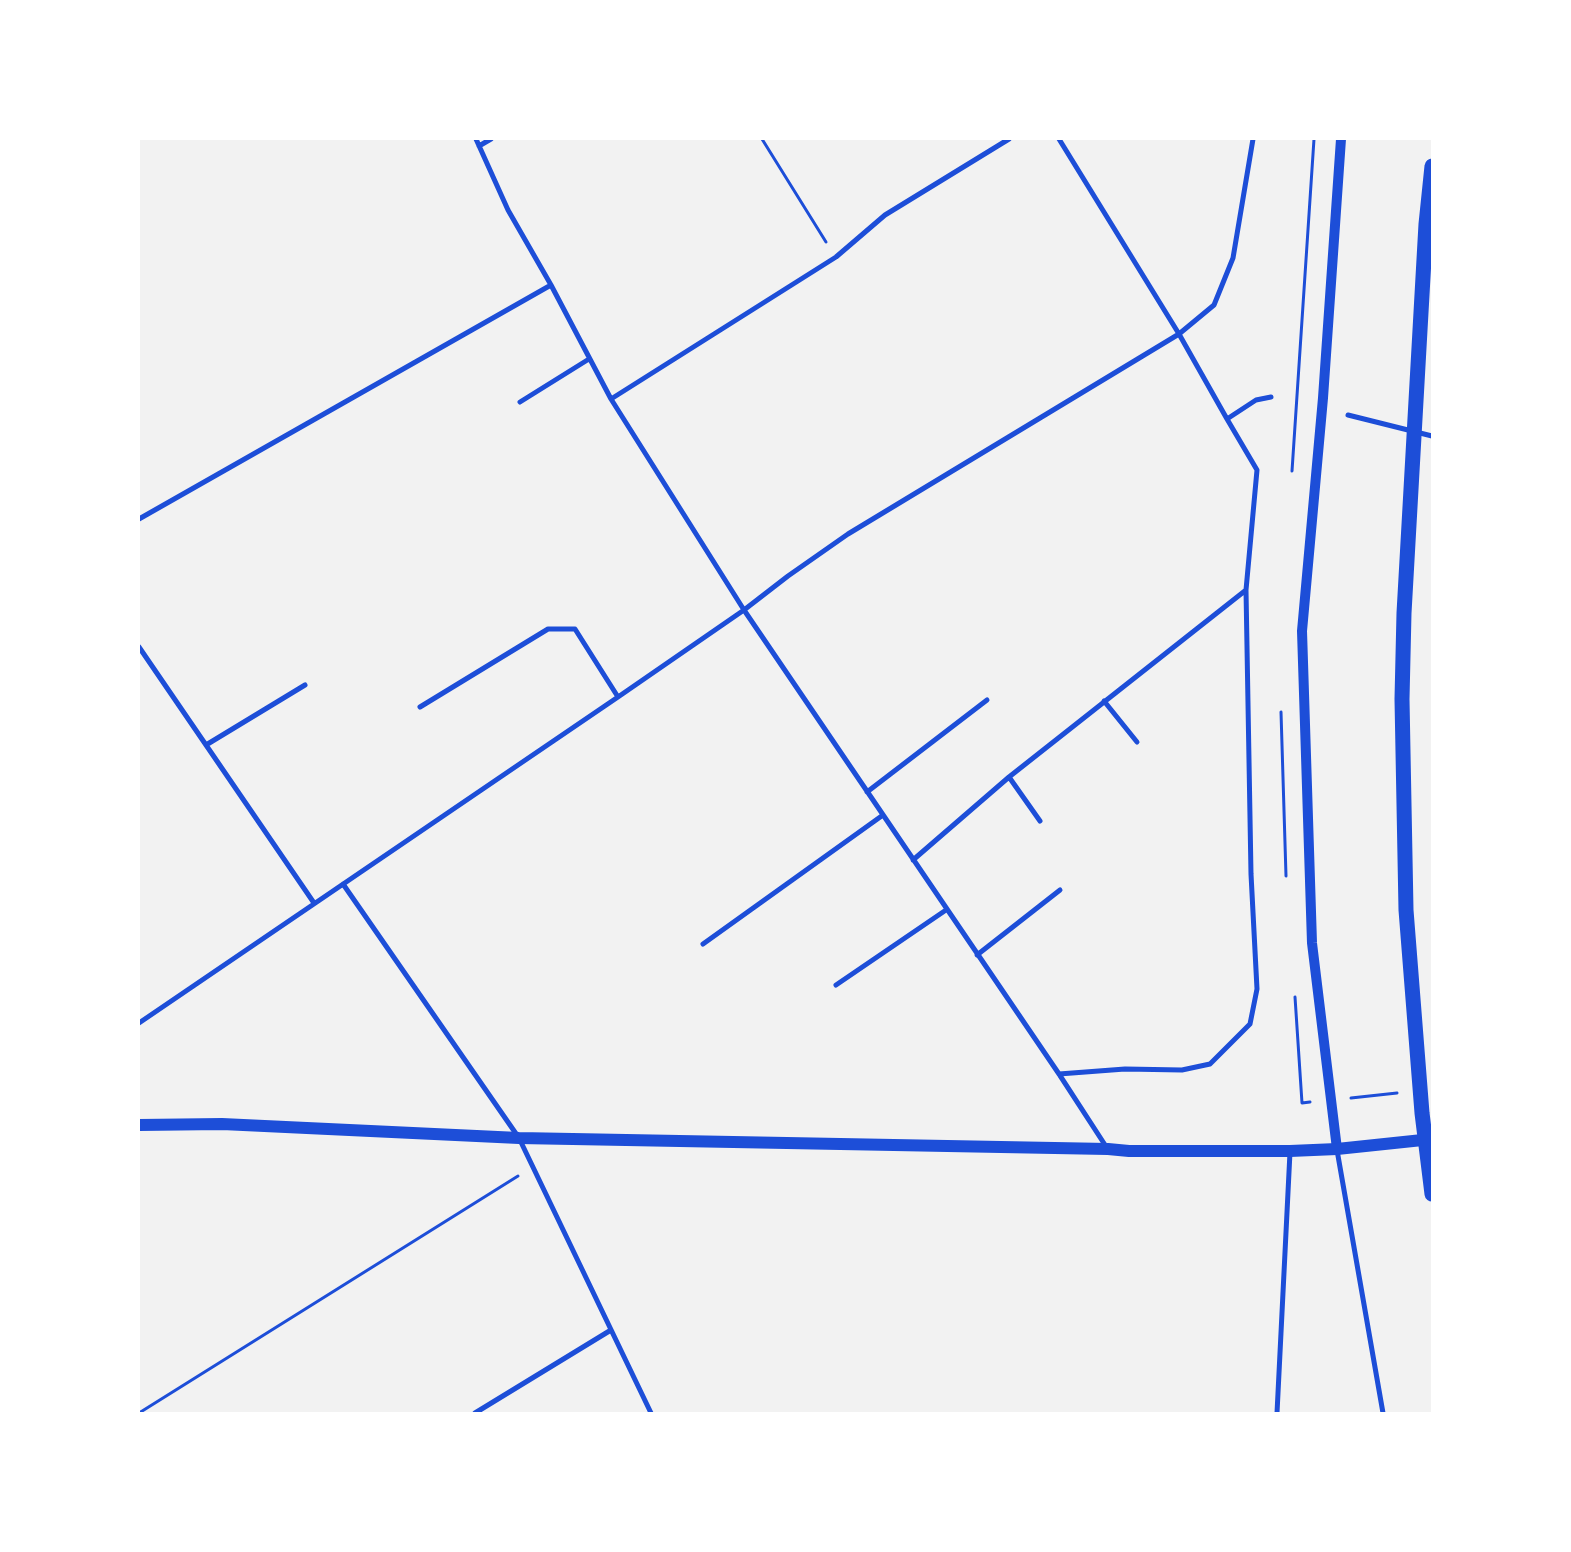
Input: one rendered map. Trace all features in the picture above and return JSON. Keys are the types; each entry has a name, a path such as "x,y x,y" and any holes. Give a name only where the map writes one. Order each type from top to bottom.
{"highway":[{"path":"1432,166 1426,234 1404,614 1402,699 1406,910 1422,1113 1432,1194"}],"main road":[{"path":"1337,1149 1312,943 1302,631 1323,398 1341,139"},
{"path":"139,1125 222,1124 519,1138 1108,1149 1129,1152 1337,1149 1432,1139"}],"street":[{"path":"476,139 508,210 611,399 744,610 1108,1149"},
{"path":"480,146 491,139"},
{"path":"611,399 836,257 885,214 1009,139"},
{"path":"1059,139 1178,334 1257,470 1246,590 1251,874 1257,989 1250,1024 1210,1064 1182,1070 1125,1069 1059,1074"},
{"path":"139,1023 618,697 744,610 848,534 1178,334 1214,305 1233,258 1253,139"},
{"path":"139,519 550,285"},
{"path":"520,402 589,359"},
{"path":"1227,418 1256,400 1271,396"},
{"path":"1348,415 1432,436"},
{"path":"912,860 1009,777 1246,590"},
{"path":"420,707 548,629 575,629 618,697"},
{"path":"140,651 314,903"},
{"path":"206,745 305,684"},
{"path":"867,792 987,700"},
{"path":"1104,701 1137,742"},
{"path":"1009,777 1040,821"},
{"path":"703,944 883,815"},
{"path":"342,884 519,1138 651,1413"},
{"path":"977,955 1060,890"},
{"path":"836,984 946,910"},
{"path":"1337,1149 1383,1413"},
{"path":"1278,1413 1290,1151"},
{"path":"475,1413 611,1330"}],"path":[{"path":"762,139 836,257"},
{"path":"139,1413 533,1166"}]}
